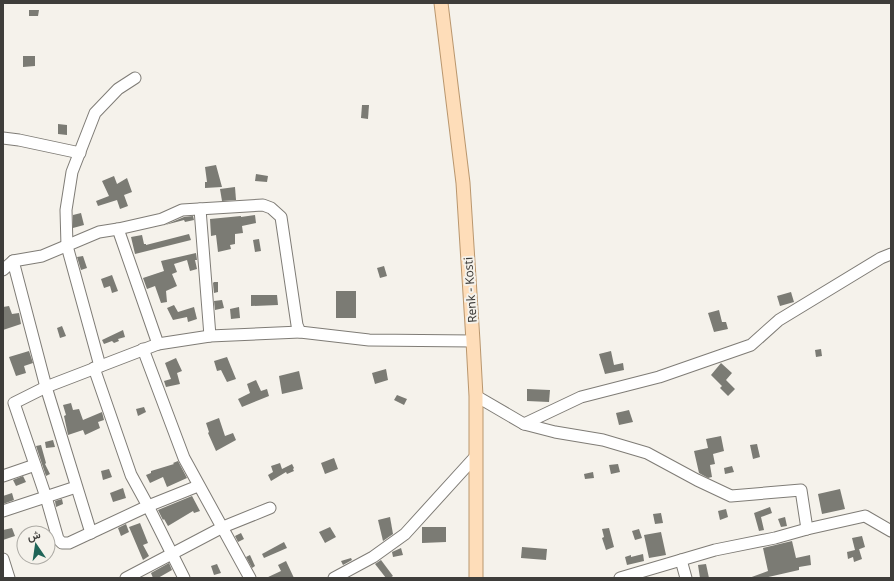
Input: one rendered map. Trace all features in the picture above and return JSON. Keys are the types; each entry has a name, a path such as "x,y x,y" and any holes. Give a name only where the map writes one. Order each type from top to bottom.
{"main road":[{"name":"Renk - Kosti","path":"441,3 463,183 473,341 476,396 476,578"}],"street":[{"path":"135,78 118,89 95,112 86,133 72,172 66,210 67,246 97,367 131,475 184,578"},
{"path":"3,138 80,153"},
{"path":"3,270 14,261 42,256 99,232 162,219 182,210 264,205 271,208 281,217 297,325 300,332"},
{"path":"200,209 210,336"},
{"path":"118,229 158,344"},
{"path":"524,424 581,397 659,377 751,345 779,320 881,258 891,254"},
{"path":"14,261 46,387 91,533"},
{"path":"198,486 148,506 69,543 62,543 58,539 46,497 14,403 46,387 143,349 158,344 210,336 300,332 369,340 473,341"},
{"path":"143,349 184,458 198,486 223,527 250,578"},
{"path":"476,396 524,424 555,432 603,440 647,453 697,480 731,496 801,490 807,529"},
{"path":"334,578 373,557 405,534 475,456"},
{"path":"3,476 35,465"},
{"path":"3,511 76,487"},
{"path":"126,578 223,527 270,508"},
{"path":"620,578 715,550 775,538 865,516 891,531"},
{"path":"3,559 9,578"},
{"path":"681,560 686,578"}],"building":[{"path":"29,10 39,10 38,16 29,16"},
{"path":"23,56 35,56 35,66 23,67"},
{"path":"362,105 369,105 368,119 361,118"},
{"path":"58,124 67,125 67,135 58,134"},
{"path":"216,165 222,187 205,188 205,182 207,182 205,167"},
{"path":"256,174 268,176 267,182 255,181"},
{"path":"114,176 117,184 127,178 132,192 124,195 128,206 120,209 117,200 98,206 96,201 109,196 102,181"},
{"path":"235,187 236,200 222,201 220,189"},
{"path":"81,213 84,225 73,228 73,215"},
{"path":"255,215 256,223 242,226 243,233 235,234 235,244 230,245 231,249 218,252 216,235 211,236 210,219"},
{"path":"193,216 194,220 185,222 184,220 165,225 184,217"},
{"path":"189,234 191,240 135,254 131,237 142,235 144,244 146,245"},
{"path":"259,239 261,251 255,252 253,240"},
{"path":"196,253 197,260 195,260 197,269 190,271 187,260 174,264 177,272 172,274 177,286 166,291 167,302 161,303 155,286 147,289 143,278 164,271 161,261"},
{"path":"83,256 87,268 81,270 77,257"},
{"path":"384,266 387,276 380,278 377,268"},
{"path":"112,275 118,291 112,293 110,286 104,288 101,279"},
{"path":"218,282 218,292 214,293 213,283"},
{"path":"336,291 356,291 356,318 336,318"},
{"path":"791,292 794,302 780,306 777,296"},
{"path":"251,295 277,295 278,305 251,306"},
{"path":"222,300 224,308 215,310 214,301"},
{"path":"174,305 178,312 194,307 197,319 188,322 187,317 173,320 167,308"},
{"path":"9,306 12,314 19,313 21,324 3,330 3,307"},
{"path":"239,307 240,318 231,319 230,309"},
{"path":"719,310 722,322 726,322 728,329 714,332 708,313"},
{"path":"62,326 66,336 60,338 57,328"},
{"path":"123,330 125,337 118,339 119,341 114,343 112,341 104,344 102,340"},
{"path":"821,349 822,356 816,357 815,350"},
{"path":"29,351 33,363 24,366 26,373 16,376 9,357"},
{"path":"611,351 614,365 623,363 624,370 605,374 599,354"},
{"path":"227,357 236,379 227,382 221,370 217,371 214,361"},
{"path":"176,358 182,371 177,373 180,384 166,387 164,381 171,379 165,363"},
{"path":"721,363 732,373 726,380 735,389 728,396 720,388 722,386 711,375"},
{"path":"386,369 388,380 375,384 372,373"},
{"path":"299,371 303,389 282,394 279,376"},
{"path":"256,380 261,391 267,389 269,396 242,407 238,399 250,393 247,384"},
{"path":"527,389 550,390 549,402 527,401"},
{"path":"397,395 407,399 404,405 394,400"},
{"path":"71,403 73,410 79,409 83,420 102,412 104,420 98,422 100,428 85,435 83,430 68,435 64,416 66,415 63,405"},
{"path":"144,407 146,412 138,416 136,409"},
{"path":"629,410 633,422 619,425 616,413"},
{"path":"219,418 225,436 233,433 236,440 216,451 208,433 206,423"},
{"path":"721,436 724,451 713,454 715,464 710,465 712,477 708,478 699,473 694,451 708,448 706,439"},
{"path":"53,440 55,447 46,448 45,442"},
{"path":"757,444 760,457 753,459 750,445"},
{"path":"41,445 45,464 50,474 46,476 36,446"},
{"path":"334,458 338,469 325,474 321,463"},
{"path":"178,461 187,478 167,487 163,477 150,483 146,475 151,473 151,471 174,464 173,463"},
{"path":"280,463 282,469 292,464 294,471 287,474 286,472 271,481 268,475 273,472 271,466"},
{"path":"618,464 620,472 611,474 609,465"},
{"path":"732,466 734,472 725,474 724,468"},
{"path":"109,469 112,477 103,480 101,471"},
{"path":"593,472 594,478 585,479 584,474"},
{"path":"23,476 26,482 16,486 13,480"},
{"path":"123,488 126,498 113,502 110,493"},
{"path":"840,489 845,509 822,514 818,494"},
{"path":"12,493 14,500 3,504 3,496"},
{"path":"192,496 200,511 194,513 193,511 168,526 158,510"},
{"path":"62,499 63,504 56,507 55,501"},
{"path":"770,507 772,513 761,517 764,530 759,531 754,513"},
{"path":"726,509 728,517 720,520 718,511"},
{"path":"661,513 663,523 655,524 653,514"},
{"path":"390,517 393,534 383,541 378,520"},
{"path":"785,517 787,526 781,527 778,519"},
{"path":"140,523 148,543 143,545 149,556 143,560 129,527"},
{"path":"126,524 129,532 121,536 118,528"},
{"path":"330,527 336,537 325,543 319,532"},
{"path":"422,527 446,527 446,542 422,543"},
{"path":"12,528 15,536 3,540 3,530"},
{"path":"609,528 614,547 606,550 602,538 604,537 602,529"},
{"path":"639,529 642,538 635,540 632,531"},
{"path":"661,532 666,555 649,558 644,535"},
{"path":"241,533 244,539 238,542 235,536"},
{"path":"862,536 865,547 859,549 862,559 854,562 853,557 848,559 847,552 855,550 852,538"},
{"path":"792,541 796,558 810,555 811,565 799,567 799,570 764,578 749,578 768,571 763,548"},
{"path":"284,542 287,548 264,558 262,554"},
{"path":"522,547 547,549 546,560 521,558"},
{"path":"401,548 403,555 393,557 392,552"},
{"path":"643,554 644,561 627,565 625,557"},
{"path":"250,555 255,566 252,568 246,557"},
{"path":"351,558 352,560 343,565 341,561"},
{"path":"381,560 393,576 390,578 386,578 375,564"},
{"path":"286,561 294,578 266,578 281,571 278,565"},
{"path":"169,563 172,570 158,578 153,578 151,573"},
{"path":"217,564 221,573 214,575 211,566"},
{"path":"706,564 709,578 700,578 698,565"}]}
